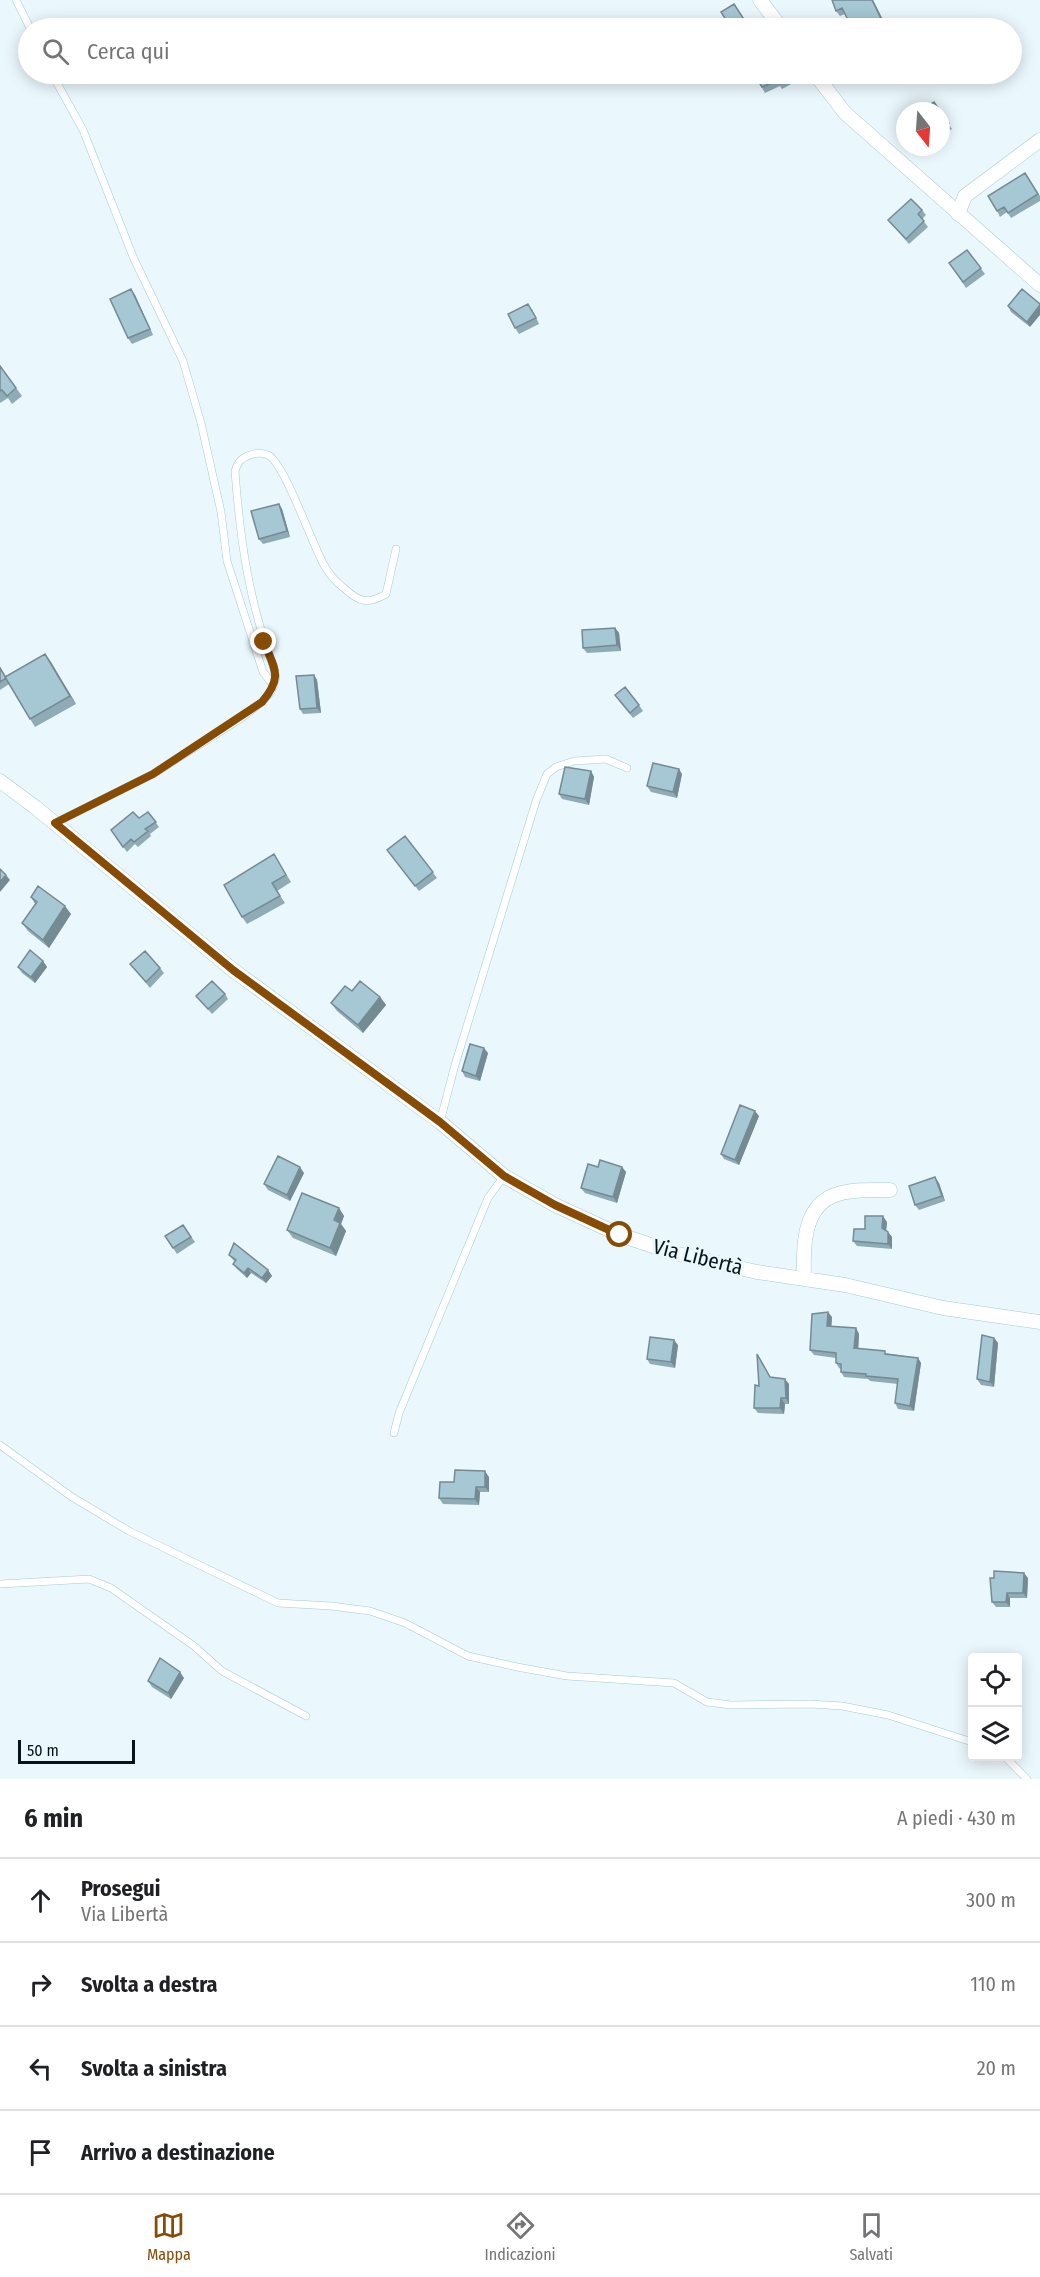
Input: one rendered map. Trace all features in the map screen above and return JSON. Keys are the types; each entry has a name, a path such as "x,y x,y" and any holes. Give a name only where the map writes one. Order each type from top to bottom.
{"street":[{"path":"760,0 774,18"},
{"path":"822,84 845,113 1040,285"},
{"path":"958,214 965,196 1040,140"},
{"name":"Via Libertà","path":"0,781 55,823 233,970 440,1122 504,1176 584,1220 678,1254 757,1272 845,1285 943,1308 1040,1322"},
{"path":"804,1279 805,1241 809,1221 819,1204 839,1193 890,1190"}],"lane":[{"path":"16,0 25,18"},
{"path":"58,84 83,130 134,259 183,361 206,445 221,512 227,561 263,672 274,686"},
{"path":"55,823 153,774 240,719 262,702 274,686 274,668 253,605 239,525 235,471 242,458 257,453 269,455 276,462 283,472 325,567 351,595 363,601 374,600 386,594 396,549"},
{"path":"440,1122 455,1065 536,801 547,774 556,767 574,761 606,759 627,768"},
{"path":"394,1433 399,1413 488,1198 504,1176"},
{"path":"0,1445 72,1497 129,1531 278,1604 331,1606 370,1611 405,1623 468,1656 517,1668 567,1676 674,1683 707,1702 719,1704 842,1707 888,1715 968,1741"},
{"path":"0,1584 89,1579 111,1588 195,1646 222,1671 306,1716"},
{"path":"1009,1761 1027,1779"}],"building":[{"path":"832,0 872,0 881,18 847,18 842,8 836,11"},
{"path":"734,4 743,18 725,18 721,12"},
{"path":"1025,173 1038,194 1008,213 1004,207 997,211 988,196"},
{"path":"911,199 922,210 918,214 924,221 906,239 888,220"},
{"path":"967,250 981,268 963,282 949,263"},
{"path":"131,289 150,329 128,338 110,299"},
{"path":"1022,289 1040,304 1027,322 1008,306"},
{"path":"528,304 536,318 515,328 508,314"},
{"path":"0,366 16,388 7,396 2,390 0,391"},
{"path":"279,504 287,531 259,539 251,511"},
{"path":"615,628 617,645 583,648 582,630"},
{"path":"45,654 70,696 30,719 5,677"},
{"path":"0,668 6,678 0,682"},
{"path":"314,675 317,708 300,709 296,676"},
{"path":"625,687 639,705 630,713 615,695"},
{"path":"653,763 679,769 673,792 647,786"},
{"path":"565,767 591,771 585,799 559,794"},
{"path":"133,812 139,818 148,812 156,822 145,829 148,831 134,842 131,839 123,847 111,830"},
{"path":"405,836 433,872 415,886 387,850"},
{"path":"274,854 286,875 272,883 280,896 242,917 224,885"},
{"path":"0,869 6,875 0,882"},
{"path":"38,886 65,906 43,940 22,923 37,902 31,897"},
{"path":"30,950 43,961 31,977 18,967"},
{"path":"145,951 160,968 146,982 130,964"},
{"path":"212,981 225,994 208,1009 196,996"},
{"path":"360,981 380,997 358,1025 331,1003 345,986 352,991"},
{"path":"470,1044 484,1048 476,1076 462,1071"},
{"path":"740,1105 755,1111 735,1160 721,1154"},
{"path":"278,1156 300,1167 287,1195 264,1184"},
{"path":"600,1160 622,1167 613,1197 581,1188 588,1164 598,1167"},
{"path":"935,1177 942,1196 915,1205 909,1186"},
{"path":"302,1193 339,1208 334,1220 340,1223 330,1248 287,1230"},
{"path":"865,1216 883,1216 882,1228 888,1232 888,1244 853,1241 854,1229 865,1229"},
{"path":"183,1225 191,1237 173,1248 165,1236"},
{"path":"234,1243 268,1270 262,1278 248,1268 244,1273 233,1264 236,1260 229,1255"},
{"path":"828,1312 827,1326 856,1328 854,1348 885,1351 885,1354 918,1358 910,1406 895,1403 898,1379 841,1372 841,1364 836,1363 836,1353 810,1350 812,1314"},
{"path":"982,1335 994,1338 990,1382 977,1379"},
{"path":"650,1337 674,1340 671,1362 647,1359"},
{"path":"757,1354 770,1377 785,1379 786,1398 781,1398 780,1408 754,1408 755,1385 759,1386"},
{"path":"455,1470 485,1471 485,1487 476,1487 475,1499 439,1498 440,1482 454,1482"},
{"path":"994,1571 1024,1573 1023,1593 1007,1593 1006,1602 992,1602 990,1578 994,1578"},
{"path":"160,1658 180,1672 168,1693 148,1681"}],"route":[{"path":"264,642 276,678 271,692 262,702 240,719 153,774 55,823 233,970 440,1122 504,1176 584,1220 620,1235"}]}
